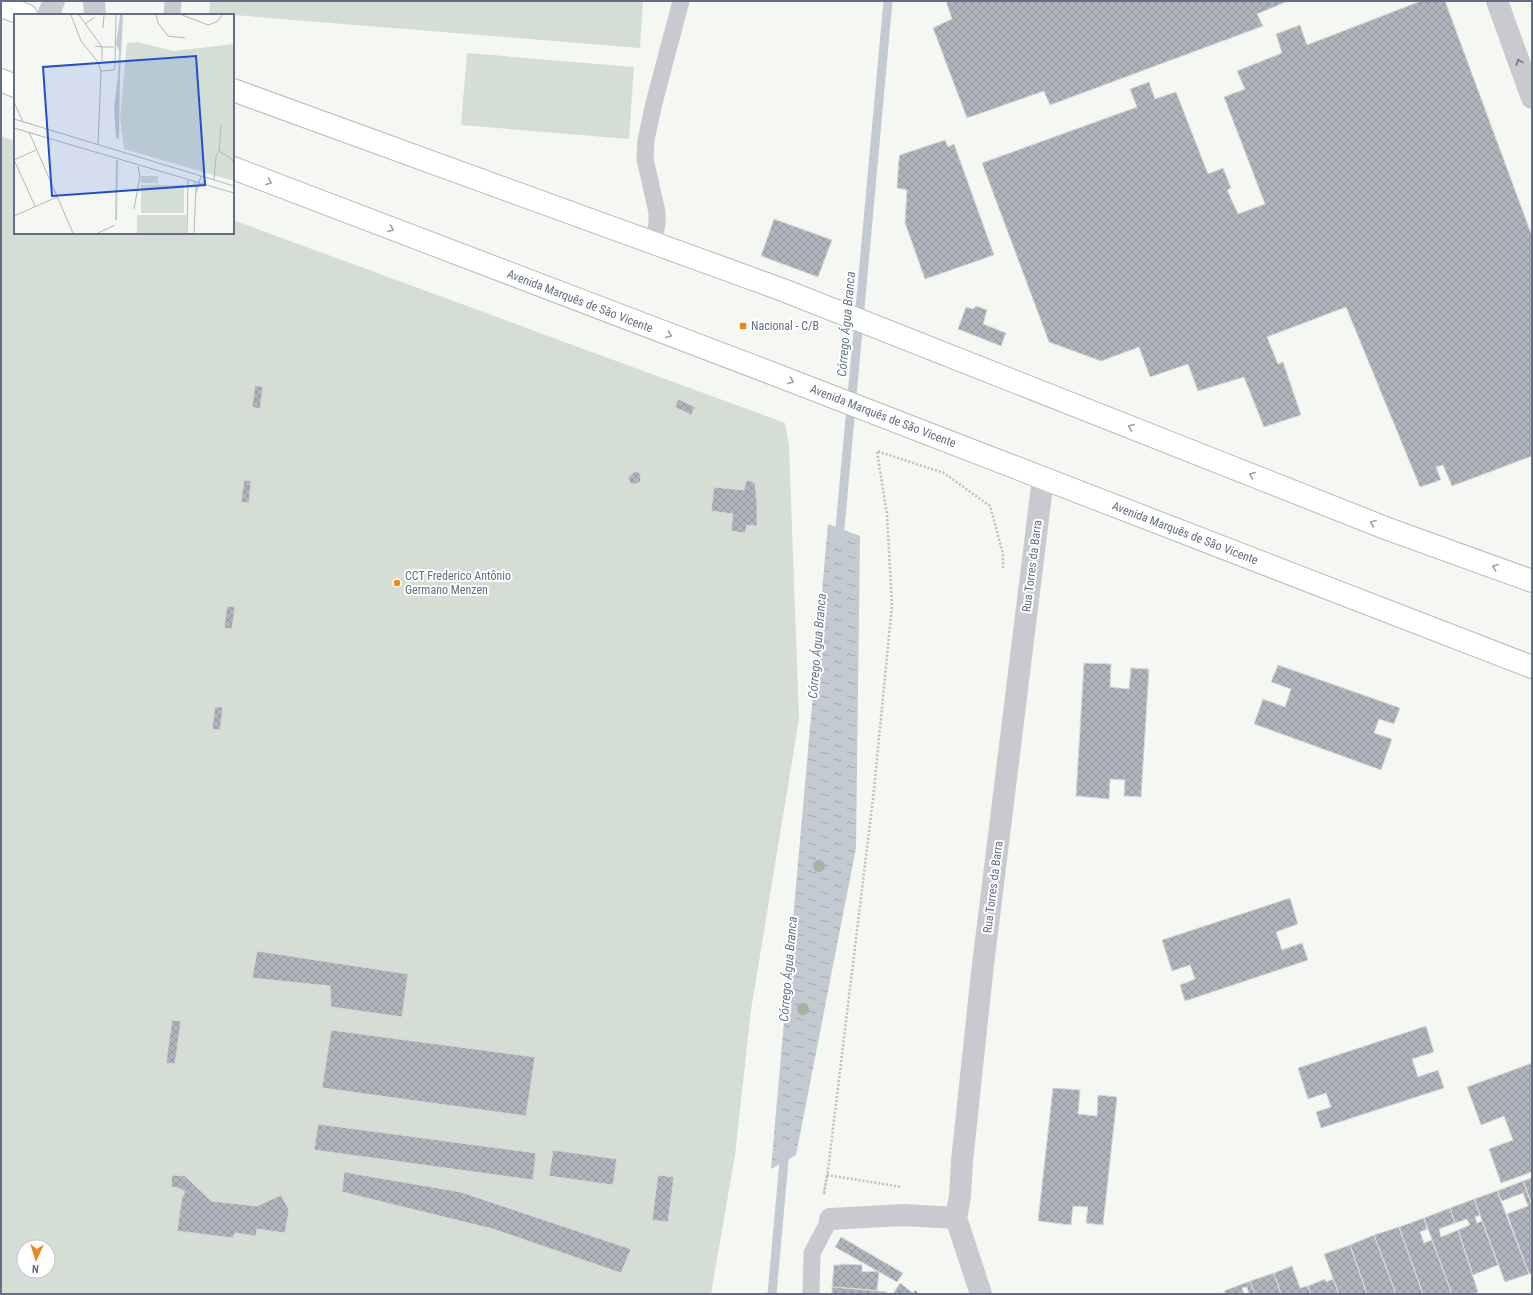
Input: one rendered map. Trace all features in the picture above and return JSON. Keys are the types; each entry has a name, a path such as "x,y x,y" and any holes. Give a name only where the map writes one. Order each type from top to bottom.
{"main road":[{"path":"1,6 23,14"},
{"path":"1,80 14,86"},
{"path":"234,90 782,290 1388,528 1532,581"},
{"name":"Avenida Marquês de São Vicente","path":"234,168 771,373 1532,667"}],"street":[{"path":"48,14 54,1"},
{"path":"94,1 95,14"},
{"path":"1497,1 1532,98"},
{"name":"Rua Torres da Barra","path":"981,1294 956,1218 960,1196 962,1160 982,973 1043,478"},
{"path":"830,1219 904,1215 956,1218"}],"lane":[{"path":"172,14 173,1"},
{"path":"653,243 658,224 657,212 645,159 645,150 654,103 681,1"},
{"path":"811,1294 812,1253 830,1219"}],"path":[{"path":"827,1175 823,1199 826,1186 874,790 892,604 887,515 877,451 944,473 990,506 1004,554 1003,570"},
{"path":"827,1175 906,1188"}],"shaded area":[{"path":"210,1 643,1 640,48 209,13"},
{"path":"467,53 634,67 629,139 461,125"},
{"name":"CCT Frederico Antônio Germano Menzen","path":"1,136 14,141 14,234 234,234 234,220 785,423 789,446 799,719 751,1010 735,1155 711,1294 1,1294"}],"water":[{"path":"828,524 860,536 856,848 796,1155 771,1169"}],"building":[{"path":"946,1 1288,1 1257,14 1263,26 1050,105 1044,91 967,118 933,28 952,19"},
{"path":"1421,1 1445,1 1532,236 1532,456 1452,486 1443,465 1436,467 1441,480 1420,487 1346,307 1267,337 1278,364 1283,362 1301,415 1264,427 1244,377 1198,391 1188,364 1150,377 1139,347 1101,361 1049,342 982,163 1137,107 1130,89 1149,82 1155,99 1176,92 1208,174 1223,168 1231,188 1227,190 1238,214 1265,204 1224,97 1245,89 1237,71 1282,53 1276,34 1300,25 1307,45"},
{"path":"945,140 948,147 954,144 994,255 925,279 905,223 907,190 897,188 899,159 900,155"},
{"path":"774,219 832,240 818,277 761,256"},
{"path":"976,306 987,310 983,324 1006,333 1001,346 958,329 966,307 973,309"},
{"path":"255,385 263,387 260,409 252,407"},
{"path":"678,399 695,407 691,415 675,407"},
{"path":"635,471 640,473 640,482 631,484 628,479"},
{"path":"244,480 251,481 249,503 241,502"},
{"path":"748,480 755,483 757,526 747,525 745,533 731,531 733,514 711,511 714,487 744,490"},
{"path":"227,606 235,607 232,629 224,628"},
{"path":"1084,663 1111,664 1110,687 1129,689 1131,668 1149,669 1141,797 1124,796 1125,780 1110,779 1109,799 1076,796"},
{"path":"1278,665 1400,708 1394,724 1379,719 1374,733 1392,739 1381,770 1254,724 1263,699 1285,707 1291,689 1271,682"},
{"path":"215,707 223,707 220,730 212,729"},
{"path":"1290,898 1298,924 1276,932 1282,950 1302,943 1308,960 1185,1001 1180,985 1195,979 1190,965 1172,971 1162,940"},
{"path":"257,951 408,974 402,1017 331,1007 330,986 252,978"},
{"path":"172,1020 181,1021 175,1064 166,1063"},
{"path":"1426,1026 1434,1052 1412,1059 1418,1077 1438,1070 1444,1088 1321,1128 1316,1112 1331,1107 1326,1093 1308,1099 1298,1068"},
{"path":"331,1030 535,1057 526,1116 322,1088"},
{"path":"1532,1063 1532,1172 1501,1183 1489,1149 1513,1140 1504,1116 1481,1125 1467,1087"},
{"path":"1053,1088 1080,1090 1078,1114 1097,1116 1098,1095 1117,1097 1103,1225 1086,1223 1088,1207 1073,1206 1071,1225 1038,1221"},
{"path":"318,1124 536,1153 533,1180 314,1150"},
{"path":"553,1150 617,1159 613,1185 549,1176"},
{"path":"344,1172 461,1192 631,1249 621,1273 493,1229 342,1192"},
{"path":"172,1175 185,1176 211,1201 257,1206 281,1195 289,1210 285,1233 257,1229 256,1236 235,1233 233,1238 177,1231 182,1197 185,1192 179,1188 171,1187"},
{"path":"658,1175 674,1177 668,1222 652,1220"},
{"path":"1532,1178 1532,1205 1523,1181"},
{"path":"1523,1181 1532,1205 1532,1273 1529,1274 1507,1214 1528,1206 1523,1193 1502,1201 1497,1191"},
{"path":"1497,1191 1529,1274 1505,1282 1474,1199"},
{"path":"1474,1199 1480,1215 1475,1217 1477,1223 1482,1221 1498,1265 1473,1275 1458,1230 1470,1225 1467,1219 1455,1223 1450,1208"},
{"path":"1450,1208 1455,1223 1439,1229 1441,1237 1458,1230 1478,1292 1472,1294 1452,1294 1424,1218"},
{"path":"1424,1218 1427,1229 1420,1232 1424,1243 1432,1240 1452,1294 1423,1294 1399,1227"},
{"path":"1399,1227 1423,1294 1396,1294 1374,1235"},
{"path":"1374,1235 1396,1294 1367,1294 1350,1245"},
{"path":"841,1237 903,1273 897,1282 835,1247"},
{"path":"1350,1245 1367,1294 1339,1294 1324,1254"},
{"path":"834,1265 862,1265 862,1272 879,1271 877,1291 832,1287"},
{"path":"1292,1266 1300,1288 1308,1286 1311,1294 1281,1294 1274,1273"},
{"path":"1274,1273 1281,1294 1255,1294 1250,1281"},
{"path":"1325,1279 1326,1282 1333,1279 1339,1294 1311,1294 1308,1286"},
{"path":"1250,1281 1255,1294 1249,1294 1247,1287 1242,1288 1244,1294 1226,1294 1224,1291"},
{"path":"900,1283 913,1293 915,1290 919,1294 893,1294"},
{"path":"832,1287 862,1289 887,1293 832,1294"}],"waterway":[{"name":"Córrego Água Branca","path":"839,539 888,1"},
{"name":"Córrego Água Branca","path":"772,1294 785,1150"}],"place":[{"name":"Nacional - C/B","path":"743,326"},
{"name":"CCT Frederico Antônio Germano Menzen","path":"397,583"}]}
